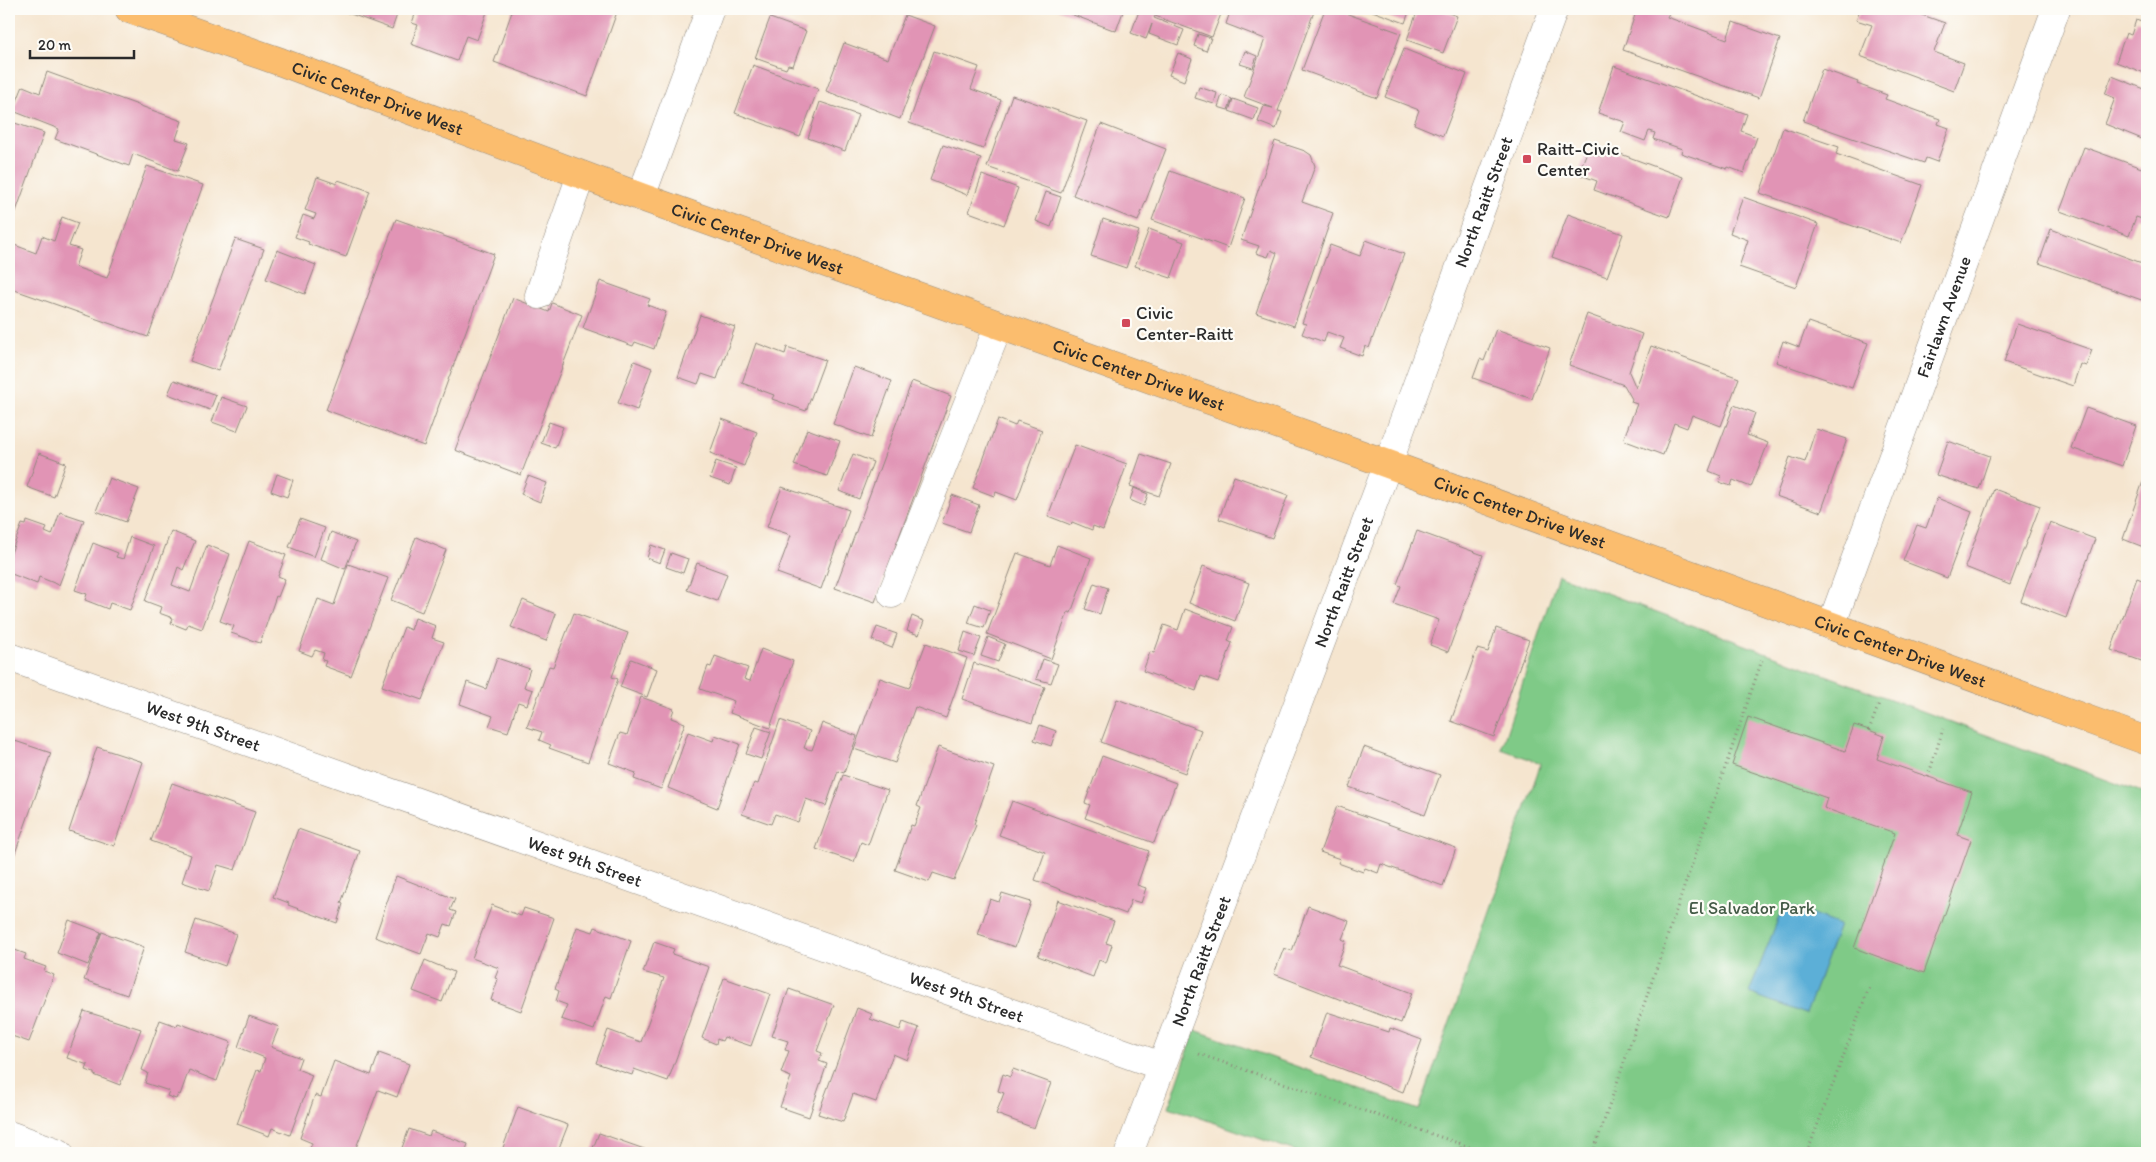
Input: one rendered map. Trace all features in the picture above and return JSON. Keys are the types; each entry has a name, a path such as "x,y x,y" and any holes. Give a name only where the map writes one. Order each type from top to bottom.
{"main road":[{"name":"Civic Center Drive West","path":"129,9 281,62 641,197 1388,464 2147,742"}],"street":[{"path":"641,197 710,9"},
{"name":"North Raitt Street","path":"1129,1153 1388,464 1554,9"},
{"name":"Fairlawn Avenue","path":"1831,626 2056,9"},
{"path":"539,295 581,174"},
{"path":"892,594 999,325"},
{"name":"West 9th Street","path":"9,657 1161,1066"},
{"path":"9,1135 59,1153"}],"path":[{"path":"1593,1153 1762,660"},
{"path":"1869,730 1878,704"},
{"path":"1928,777 1943,729"},
{"path":"1807,1153 1870,985"},
{"path":"1198,1053 1487,1153"},
{"path":"1459,1142 1462,1153"}],"green space":[{"name":"El Salvador Park","path":"1558,575 2147,795 2147,1153 1301,1153 1169,1107 1195,1030 1419,1110 1541,763 1501,749"}],"water":[{"path":"1784,904 1839,925 1806,1014 1749,993"}],"building":[{"path":"337,9 399,9 392,29"},
{"path":"417,9 488,9 477,40 466,36 457,61 411,44 418,25 412,23"},
{"path":"513,9 618,9 587,96 494,62"},
{"path":"1057,9 1124,9 1116,31"},
{"path":"1134,9 1223,9 1212,37 1155,16 1154,18 1184,30 1178,45 1149,34 1152,24 1146,39 1131,33 1139,11"},
{"path":"1231,9 1315,9 1278,111 1282,112 1276,129 1258,122 1264,106 1273,108 1244,97 1265,39 1226,24"},
{"path":"1325,9 1334,9 1401,33 1377,98 1302,70"},
{"path":"1367,9 1410,9 1405,23"},
{"path":"1418,9 1438,9 1457,16 1443,53 1407,40"},
{"path":"1637,9 1657,9 1669,13 1667,17 1727,39 1733,22 1780,39 1759,98 1623,50"},
{"path":"1860,9 1905,9 1945,23 1934,52 1964,63 1954,91 1860,56 1872,25 1856,20"},
{"path":"905,15 935,26 900,119 826,91 844,43 888,59"},
{"path":"770,18 806,31 793,66 788,65 786,69 755,58"},
{"path":"2136,20 2147,24 2147,74 2116,62 2126,33 2131,35"},
{"path":"1198,34 1211,38 1206,51 1194,46"},
{"path":"1404,49 1467,74 1443,136 1414,124 1419,110 1385,97"},
{"path":"934,51 979,67 971,89 1001,100 983,149 909,123"},
{"path":"1245,51 1257,56 1253,68 1240,64"},
{"path":"1178,53 1192,59 1184,81 1169,75"},
{"path":"753,65 818,89 800,137 735,113"},
{"path":"1614,66 1747,114 1741,131 1757,137 1744,173 1681,153 1682,149 1653,139 1655,133 1649,131 1645,141 1621,132 1625,122 1598,113"},
{"path":"1822,69 1887,95 1885,99 1940,119 1938,124 1949,128 1937,162 1926,158 1924,163 1803,121"},
{"path":"47,72 182,121 176,139 189,143 178,171 133,154 129,166 55,139 59,129 13,111 23,86 40,93"},
{"path":"2112,76 2147,90 2147,141 2105,124 2115,98 2105,94"},
{"path":"1199,87 1217,93 1214,104 1195,98"},
{"path":"1012,95 1087,121 1061,193 987,167"},
{"path":"1222,95 1232,99 1228,110 1218,107"},
{"path":"1233,99 1258,108 1254,120 1229,111"},
{"path":"820,102 858,115 845,151 808,138"},
{"path":"9,121 44,133 9,231"},
{"path":"1101,124 1166,149 1138,221 1073,195"},
{"path":"1783,128 1839,147 1836,154 1922,185 1901,243 1760,193"},
{"path":"1275,141 1305,151 1311,155 1315,166 1302,202 1333,213 1294,326 1256,313 1277,253 1271,250 1268,257 1256,253 1259,246 1241,240"},
{"path":"943,145 981,158 967,195 930,180"},
{"path":"2084,147 2147,170 2147,205 2142,219 2136,217 2129,236 2060,211"},
{"path":"1607,149 1683,177 1669,217 1594,190 1597,181 1578,174 1587,152 1604,157"},
{"path":"147,166 203,185 148,337 9,288 9,243 36,253 42,236 54,241 62,217 78,223 69,246 81,250 75,267 107,278"},
{"path":"1170,171 1245,198 1228,248 1152,220"},
{"path":"982,175 1018,188 1004,225 969,212"},
{"path":"317,177 337,184 338,180 370,191 346,257 308,244 309,242 295,237 303,215 314,219 316,214 305,210"},
{"path":"1046,192 1061,197 1051,227 1036,221"},
{"path":"1743,197 1818,224 1796,287 1739,267 1748,240 1730,233"},
{"path":"1568,214 1623,234 1607,277 1552,257"},
{"path":"396,219 494,254 424,446 326,410"},
{"path":"1103,219 1139,231 1126,268 1091,256"},
{"path":"1149,229 1184,242 1171,278 1135,266"},
{"path":"2051,229 2147,265 2147,302 2039,263"},
{"path":"235,239 264,249 218,371 190,361"},
{"path":"1366,240 1404,254 1369,348 1365,346 1362,356 1340,348 1344,338 1327,332 1324,342 1302,334 1306,324 1302,323 1330,245 1360,256"},
{"path":"277,250 316,265 305,294 266,279"},
{"path":"600,281 650,299 647,305 666,312 654,349 635,342 633,346 583,328"},
{"path":"513,298 549,312 552,303 582,315 521,475 455,450"},
{"path":"1587,314 1642,334 1629,372 1636,388 1651,346 1739,378 1721,426 1692,415 1687,428 1674,423 1663,455 1623,440 1637,404 1631,402 1632,399 1624,385 1569,365"},
{"path":"700,315 735,327 717,379 702,374 698,384 678,377"},
{"path":"1808,322 1868,343 1852,388 1776,362 1783,341 1799,347"},
{"path":"2017,324 2092,350 2086,366 2080,364 2073,386 2004,362"},
{"path":"1496,329 1550,348 1532,399 1473,378 1480,359 1484,361"},
{"path":"756,343 785,354 787,347 825,360 806,411 772,399 774,395 742,383"},
{"path":"634,361 652,368 637,410 618,403"},
{"path":"854,367 892,381 871,438 833,424"},
{"path":"174,380 216,395 210,410 168,394"},
{"path":"912,381 951,396 875,602 835,588"},
{"path":"221,397 247,406 237,431 212,422"},
{"path":"1734,405 1755,413 1747,435 1768,443 1751,487 1733,480 1731,486 1719,482 1721,476 1709,471"},
{"path":"2086,408 2136,426 2122,466 2071,448"},
{"path":"722,419 757,432 744,466 710,453"},
{"path":"998,419 1015,426 1017,421 1042,430 1017,500 996,492 994,496 973,488"},
{"path":"549,422 563,427 555,448 541,443"},
{"path":"807,429 840,441 827,476 794,465"},
{"path":"1816,429 1847,439 1821,512 1776,496 1790,457 1805,462"},
{"path":"1948,441 1990,456 1979,489 1936,475"},
{"path":"1075,445 1127,464 1103,530 1093,526 1092,530 1072,522 1071,525 1048,516"},
{"path":"39,453 66,463 54,497 27,487"},
{"path":"853,454 873,462 859,499 839,491"},
{"path":"1141,454 1171,464 1159,496 1130,486"},
{"path":"716,461 736,468 730,485 710,478"},
{"path":"2147,470 2147,551 2145,550 2146,548 2123,539"},
{"path":"277,474 293,480 287,497 271,491"},
{"path":"528,476 547,483 540,502 521,494"},
{"path":"1234,476 1288,495 1272,538 1219,519"},
{"path":"109,478 139,489 126,522 96,511"},
{"path":"782,487 849,510 821,589 777,573 791,535 767,527"},
{"path":"1134,488 1148,494 1144,506 1130,500"},
{"path":"1994,489 2040,506 2010,585 1965,567"},
{"path":"952,495 979,505 969,532 942,523"},
{"path":"1937,498 1972,512 1947,578 1903,561 1917,525 1926,528"},
{"path":"60,512 84,520 59,585 39,577 37,584 9,573 9,558 22,524 26,525 27,521 47,528 45,532 52,535"},
{"path":"300,519 325,528 314,557 289,547"},
{"path":"2050,522 2095,539 2066,618 2021,601"},
{"path":"171,531 195,541 183,570 178,567 172,585 190,592 207,545 230,554 202,629 188,624 186,629 171,623 173,618 159,613 161,607 145,601"},
{"path":"1417,531 1483,555 1448,652 1430,645 1439,620 1394,604 1401,586 1397,584"},
{"path":"331,532 356,542 345,569 321,559"},
{"path":"130,537 154,546 130,610 110,603 108,609 85,600 87,594 75,590 93,543 118,553 116,557 123,559"},
{"path":"416,537 446,550 422,612 391,600"},
{"path":"249,541 286,555 278,576 285,579 278,597 276,596 260,643 231,633 234,626 220,621"},
{"path":"651,545 665,550 660,563 647,558"},
{"path":"1057,545 1091,558 1071,613 1068,612 1051,659 987,634 1017,553 1050,565"},
{"path":"671,553 688,559 683,573 666,567"},
{"path":"697,563 727,574 717,601 687,590"},
{"path":"348,564 388,578 351,676 324,666 326,661 322,660 324,653 315,650 312,656 299,651 318,599 334,605"},
{"path":"1203,566 1249,583 1235,621 1189,603"},
{"path":"2137,578 2147,582 2147,663 2111,650"},
{"path":"1094,583 1108,588 1100,614 1085,609"},
{"path":"523,600 556,614 546,641 511,627"},
{"path":"975,604 990,610 984,628 968,623"},
{"path":"1185,609 1233,627 1228,641 1232,643 1218,682 1201,676 1196,691 1143,671 1150,652 1154,653 1164,625 1178,630"},
{"path":"574,613 628,633 612,677 618,679 588,762 549,748 551,745 539,740 542,732 527,727 549,666 553,667"},
{"path":"912,616 924,621 919,635 907,631"},
{"path":"415,618 436,626 432,638 444,642 422,700 382,686 404,627 411,630"},
{"path":"877,627 897,634 892,648 872,640"},
{"path":"1496,628 1529,640 1494,737 1451,721 1477,649 1488,652"},
{"path":"965,632 981,638 974,656 959,651"},
{"path":"988,637 1005,644 998,662 981,656"},
{"path":"926,643 967,658 946,718 915,707 895,763 854,749 880,678 909,688"},
{"path":"761,649 793,661 770,728 730,713 734,701 700,689 708,666 711,667 715,656 748,668 744,679 750,681"},
{"path":"497,658 530,669 524,687 533,690 527,705 518,702 508,732 489,726 493,716 460,704 467,682 486,689"},
{"path":"631,659 657,669 647,697 620,687"},
{"path":"1043,659 1058,664 1051,683 1036,679"},
{"path":"974,663 1045,687 1032,723 962,699"},
{"path":"641,697 674,709 671,718 685,723 661,789 634,779 636,773 609,763 620,733 627,735"},
{"path":"1117,699 1201,730 1185,773 1101,742"},
{"path":"1748,717 1845,751 1854,725 1869,730 1884,736 1877,759 1972,792 1957,835 1971,840 1924,973 1854,948 1895,833 1824,808 1827,798 1732,765"},
{"path":"780,720 810,731 804,748 812,750 822,723 857,736 844,773 838,771 826,806 806,799 798,822 775,814 771,824 742,814 754,783 758,784"},
{"path":"1040,725 1056,731 1051,746 1034,740"},
{"path":"756,727 771,732 761,759 746,754"},
{"path":"688,732 713,741 715,735 740,744 717,808 668,788"},
{"path":"9,739 51,753 9,870"},
{"path":"97,747 143,762 114,846 69,831"},
{"path":"938,747 994,767 974,824 976,825 954,880 933,873 929,882 895,870 911,825 914,826 921,808 917,806"},
{"path":"1364,747 1440,775 1425,815 1349,787"},
{"path":"1102,756 1176,783 1154,843 1085,818 1090,805 1085,803"},
{"path":"843,775 888,790 868,845 861,842 854,862 816,849"},
{"path":"172,783 255,812 235,870 218,865 209,891 182,882 191,855 151,841"},
{"path":"1012,801 1149,851 1137,885 1146,888 1141,903 1131,900 1126,914 1035,880 1045,852 999,835"},
{"path":"1337,806 1456,848 1443,886 1381,864 1378,873 1365,868 1363,872 1338,863 1340,859 1320,852"},
{"path":"298,829 360,851 341,903 343,904 337,923 288,905 289,903 273,897"},
{"path":"396,876 455,899 450,910 456,912 451,926 445,924 440,937 429,933 421,954 375,937"},
{"path":"1002,893 1031,902 1015,947 978,935 990,899 999,902"},
{"path":"1058,900 1114,921 1106,943 1112,945 1106,963 1099,960 1093,977 1038,956"},
{"path":"492,905 521,916 524,908 554,918 521,1011 491,1000 498,979 495,978 499,968 472,958"},
{"path":"1308,906 1349,921 1342,939 1346,941 1337,965 1412,993 1401,1023 1274,974 1284,948 1292,951"},
{"path":"69,920 101,932 88,965 57,953"},
{"path":"196,920 236,934 225,966 185,952"},
{"path":"577,927 593,932 595,927 631,941 611,998 606,996 594,1030 561,1019 567,1005 556,1001 559,991 555,989"},
{"path":"102,932 144,947 127,995 84,980"},
{"path":"654,942 674,949 672,954 709,967 668,1081 634,1069 632,1075 596,1063 608,1030 641,1042 664,978 643,972"},
{"path":"9,948 26,954 24,959 46,967 44,971 54,975 29,1042 9,1035"},
{"path":"425,960 454,972 442,1002 413,991"},
{"path":"724,978 770,994 751,1046 724,1037 722,1041 717,1039 716,1044 702,1038"},
{"path":"789,989 834,1005 817,1051 822,1053 819,1061 827,1064 809,1117 780,1107 791,1077 781,1073 789,1051 785,1050 788,1041 772,1036"},
{"path":"857,1008 872,1014 870,1019 900,1030 903,1022 919,1028 907,1060 893,1054 876,1102 853,1094 843,1122 818,1114"},
{"path":"84,1011 141,1029 120,1085 86,1070 88,1065 67,1058"},
{"path":"1327,1012 1389,1032 1390,1028 1422,1040 1403,1092 1311,1057"},
{"path":"249,1016 279,1027 271,1047 301,1058 297,1069 312,1075 290,1135 272,1128 269,1136 237,1124 257,1070 261,1071 265,1058 238,1047"},
{"path":"160,1020 177,1026 178,1023 231,1042 217,1081 189,1070 180,1095 178,1094 176,1099 167,1096 169,1091 145,1083 148,1073 142,1070"},
{"path":"379,1053 409,1064 397,1097 378,1090 354,1153 315,1153 309,1151 312,1143 300,1138 315,1095 321,1097 334,1061 371,1075"},
{"path":"1013,1069 1051,1083 1034,1128 996,1114 1004,1093 998,1091 1003,1074 1010,1077"},
{"path":"518,1107 568,1125 557,1153 501,1153"},
{"path":"409,1129 429,1136 431,1131 468,1144 465,1153 400,1153"},
{"path":"599,1133 647,1150 646,1153 591,1153"}],"place":[{"name":"Raitt-Civic Center","path":"1527,159"},
{"name":"Civic Center-Raitt","path":"1126,323"}]}
